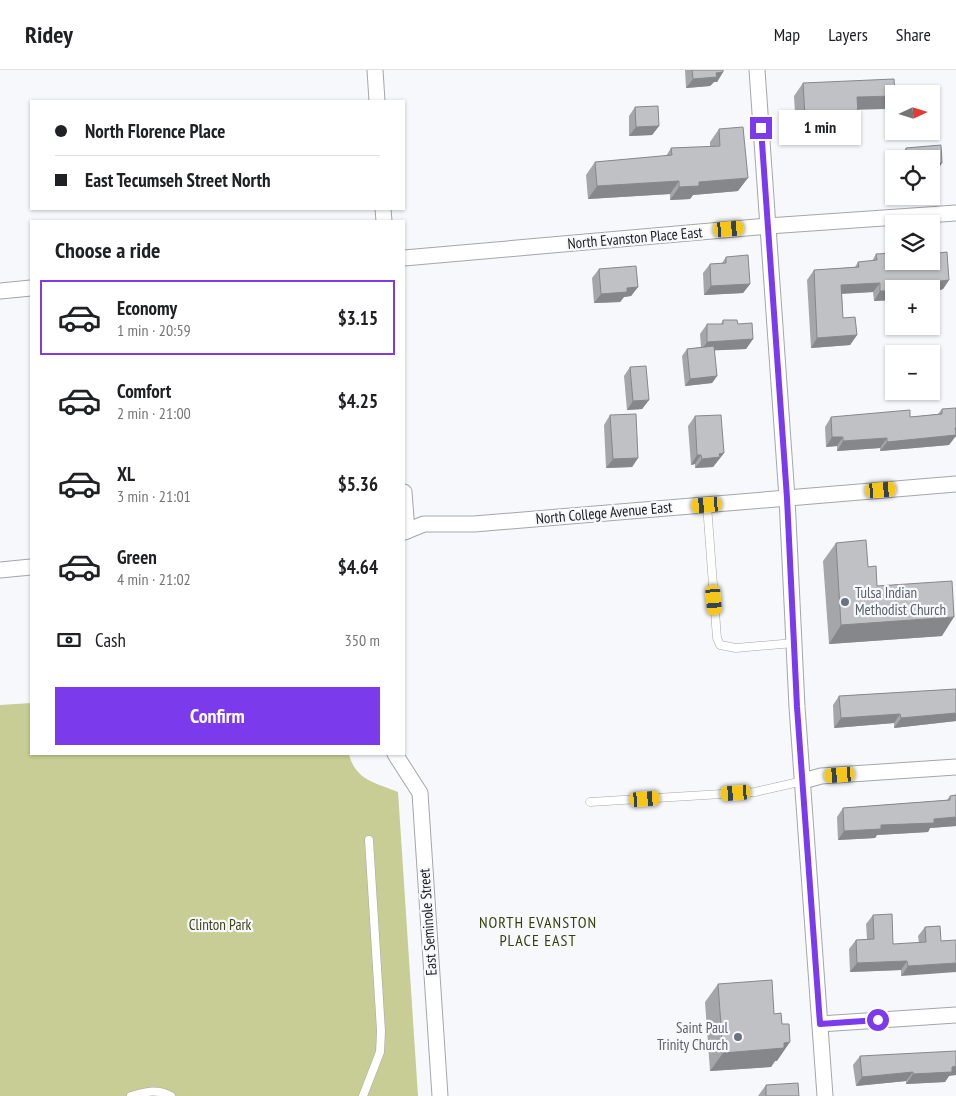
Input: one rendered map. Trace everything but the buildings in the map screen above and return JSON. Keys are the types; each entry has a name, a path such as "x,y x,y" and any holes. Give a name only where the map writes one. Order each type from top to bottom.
{"street":[{"path":"375,70 377,100"},
{"path":"757,70 787,498 794,643 824,1096"},
{"name":"North Evanston Place East","path":"405,258 768,226 956,214"},
{"path":"0,291 30,288"},
{"name":"North College Avenue East","path":"405,532 424,524 474,524 956,484"},
{"path":"0,570 30,567"},
{"name":"East Seminole Street","path":"396,755 420,794 440,1096"},
{"path":"803,781 820,776 956,767"},
{"path":"820,1024 956,1015"}],"lane":[{"path":"707,505 717,638 720,645 736,648 794,643"},
{"path":"590,802 755,792 803,781"},
{"path":"363,1096 380,1052 381,1031 369,840"},
{"path":"131,1096 149,1091 163,1091 171,1096"}],"green space":[{"name":"Clinton Park","path":"30,703 30,755 349,755 356,770 361,775 374,783 398,792 418,1096 0,1096 0,705"}],"place":[{"name":"Tulsa Indian Methodist Church","path":"845,602"},
{"name":"Saint Paul Trinity Church","path":"738,1037"}],"district":[{"name":"NORTH EVANSTON PLACE EAST","path":"538,931"}],"route":[{"path":"761,128 787,498 797,707 820,1024 878,1020"}]}
